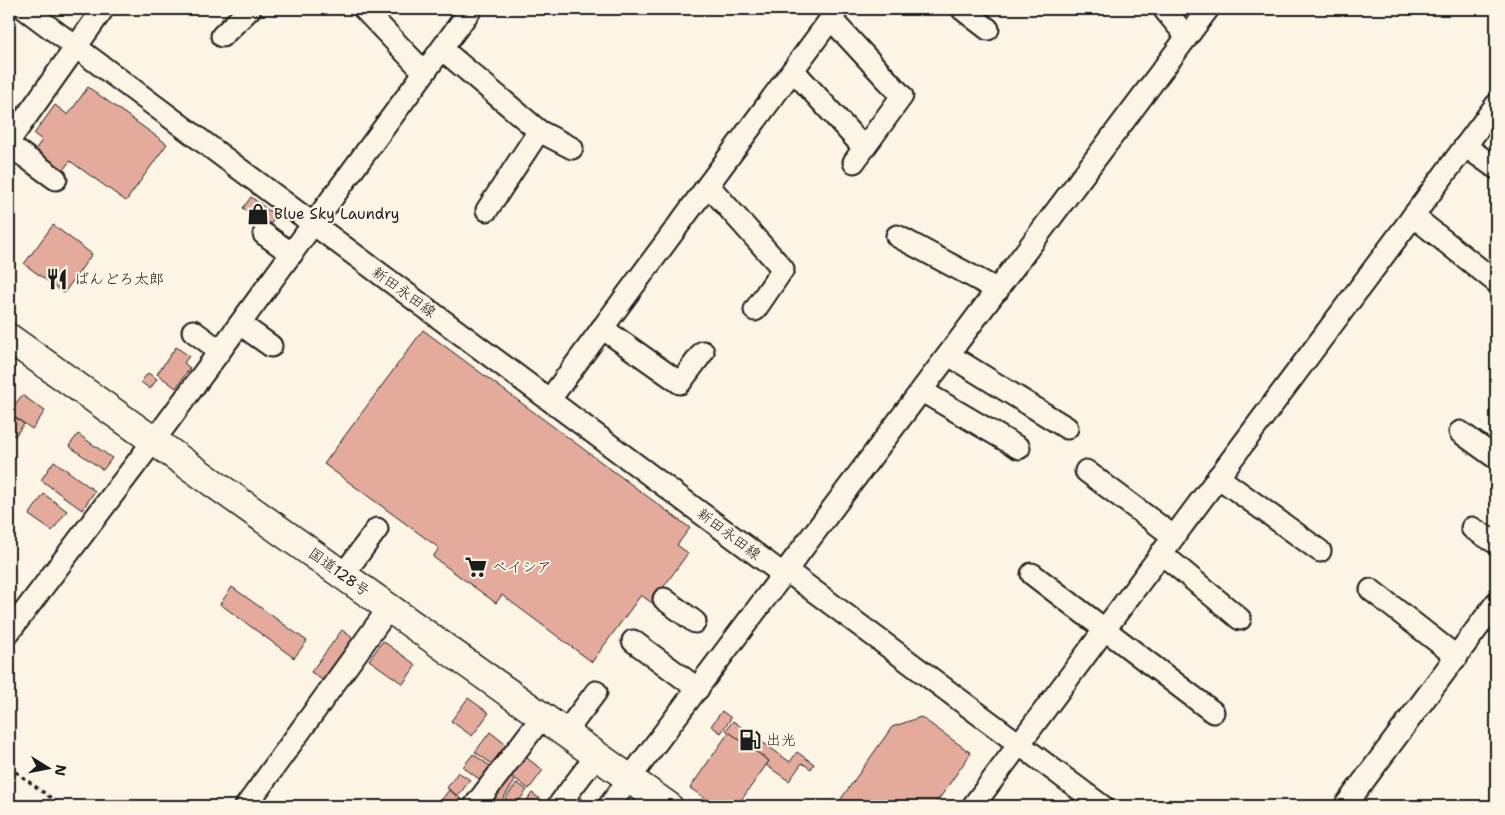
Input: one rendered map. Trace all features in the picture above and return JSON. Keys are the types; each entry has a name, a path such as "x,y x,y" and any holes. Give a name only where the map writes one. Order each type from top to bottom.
{"highway":[{"name":"国道128号","path":"9,338 668,806"}],"street":[{"name":"新田永田線","path":"25,9 313,225 1018,743 1096,805"},
{"path":"9,141 103,9"},
{"path":"222,36 250,9"},
{"path":"364,9 424,72"},
{"path":"9,632 154,440 472,9"},
{"path":"962,9 988,29"},
{"path":"1164,9 1187,37"},
{"path":"609,806 786,573 1208,9"},
{"path":"550,399 792,70 835,14 902,96 860,155 792,70"},
{"path":"442,49 539,131 572,148"},
{"path":"973,806 1018,743 1496,104"},
{"path":"487,210 539,131"},
{"path":"9,145 56,179"},
{"path":"1465,146 1496,168"},
{"path":"708,185 783,269 754,310"},
{"path":"1413,216 1496,282"},
{"path":"264,234 292,254"},
{"path":"897,236 998,290"},
{"path":"240,324 271,346"},
{"path":"602,328 680,383 703,352"},
{"path":"193,331 220,351"},
{"path":"949,354 1067,428"},
{"path":"922,391 1019,448"},
{"path":"1460,432 1496,458"},
{"path":"1086,471 1167,545 1240,619"},
{"path":"1218,477 1320,551"},
{"path":"1472,528 1496,543"},
{"path":"343,575 377,529"},
{"path":"1032,574 1213,712"},
{"path":"1371,590 1456,657"},
{"path":"664,599 695,622"},
{"path":"1345,806 1496,603"},
{"path":"246,806 389,608"},
{"path":"633,641 698,689"},
{"path":"565,733 596,692"},
{"path":"480,806 476,804 542,717"},
{"path":"558,806 596,756"}],"path":[{"path":"9,766 62,806"}],"building":[{"path":"88,87 167,144 126,201 70,161 63,170 35,150 42,140 34,134 55,105 68,115"},
{"path":"251,197 276,216 269,226 243,208"},
{"path":"53,225 92,254 64,293 24,264"},
{"path":"423,330 690,528 677,545 688,553 652,603 641,595 592,662 502,595 496,603 433,557 439,548 324,464"},
{"path":"176,347 189,356 184,363 190,368 176,388 157,374"},
{"path":"148,373 157,379 150,389 141,382"},
{"path":"22,395 45,411 32,429 9,413"},
{"path":"9,413 24,424 15,436 9,432"},
{"path":"78,434 112,458 103,470 69,446"},
{"path":"54,461 95,491 82,510 41,480"},
{"path":"44,494 67,511 52,531 29,515"},
{"path":"232,587 307,641 294,658 220,604"},
{"path":"342,630 355,640 325,682 311,672"},
{"path":"383,641 416,665 403,684 369,660"},
{"path":"468,698 489,713 472,736 451,721"},
{"path":"722,711 731,718 721,733 711,726"},
{"path":"921,717 971,753 934,806 836,806 892,727"},
{"path":"733,721 790,762 797,752 814,764 811,769 802,763 789,781 766,765 769,761 726,730"},
{"path":"490,732 509,747 495,766 475,752"},
{"path":"729,732 769,761 737,806 716,806 690,788"},
{"path":"473,754 493,768 483,782 463,767"},
{"path":"524,756 543,770 529,789 510,775"},
{"path":"458,772 470,780 458,796 447,788"},
{"path":"507,775 515,781 498,806 489,800"},
{"path":"517,783 527,790 515,806 505,799"},
{"path":"449,790 469,805 437,806"},
{"path":"532,793 550,806 523,806"},
{"path":"581,798 592,806 575,806"}],"place":[{"name":"Blue Sky Laundry","path":"258,214"},
{"name":"ばんどろ太郎","path":"57,279"},
{"name":"ベイシア","path":"476,567"},
{"name":"出光","path":"750,740"}]}
